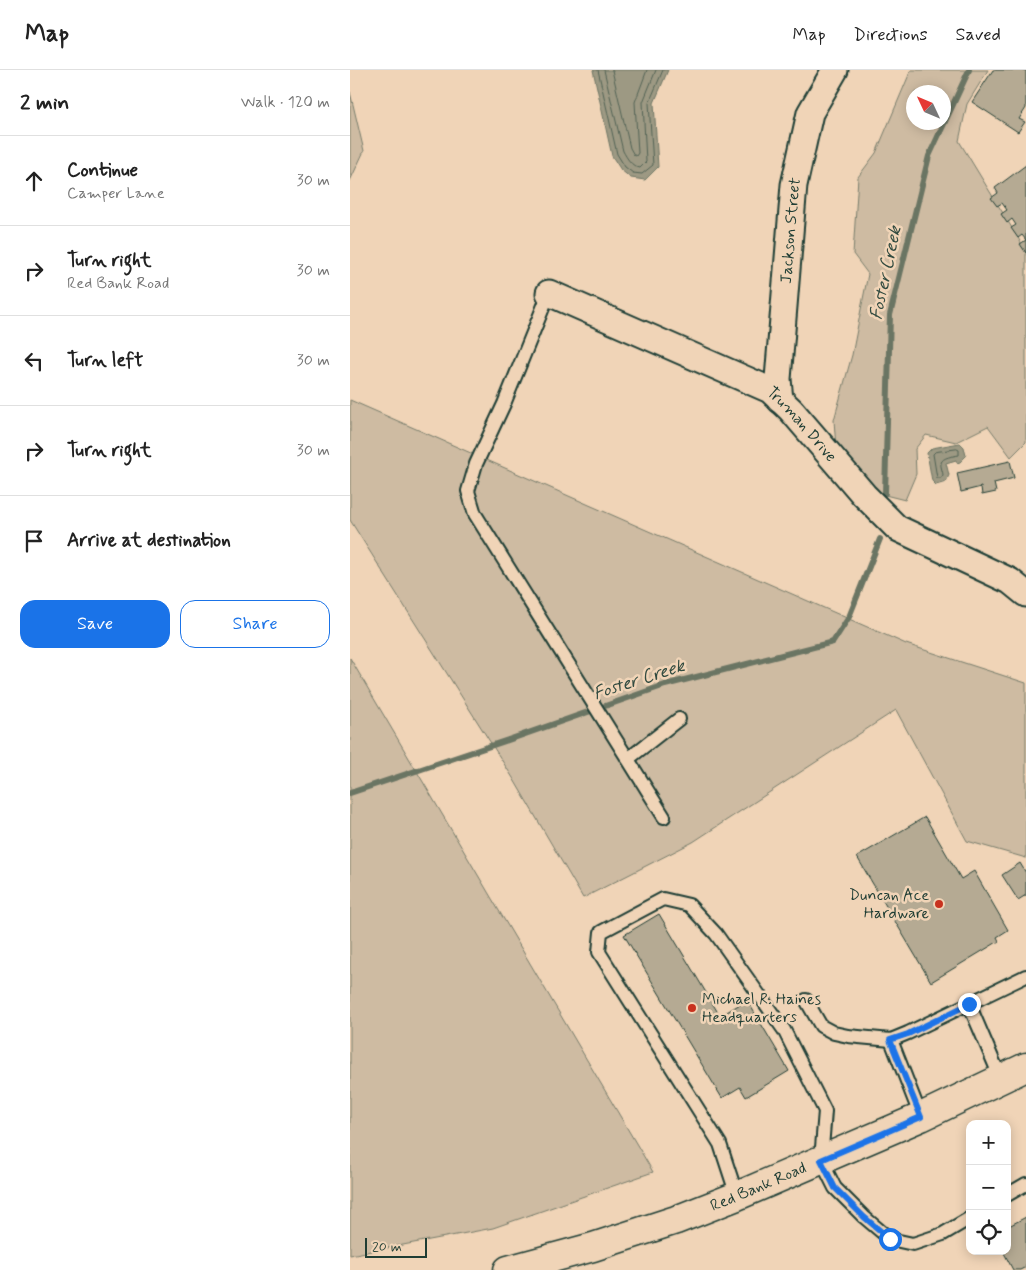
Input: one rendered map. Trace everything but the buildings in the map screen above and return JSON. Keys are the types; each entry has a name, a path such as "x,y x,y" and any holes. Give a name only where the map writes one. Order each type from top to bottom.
{"main road":[{"name":"Red Bank Road","path":"508,1270 593,1247 676,1220 737,1196 921,1117 1026,1067"}],"street":[{"name":"Jackson Street","path":"780,400 778,379 794,185 810,113 835,70"},
{"name":"Truman Drive","path":"549,293 770,390 791,410 864,495 897,528 1010,581 1026,594"}],"lane":[{"path":"549,293 504,404 476,464 468,491 475,514 664,816"},
{"path":"628,759 679,719"},
{"path":"737,1196 720,1144 599,952 601,932 663,900 689,905 716,934 784,1030 825,1112 821,1160 835,1188 864,1217 890,1239 913,1244 943,1234 966,1220"},
{"path":"806,1000 822,1026 834,1033 890,1040 908,1034 1026,976"},
{"path":"969,1004 1001,1078"},
{"path":"890,1040 921,1117"},
{"path":"1011,1193 1026,1184"}],"shaded area":[{"path":"911,70 988,70 967,104 959,141 1026,251 1026,442 1011,457 988,426 956,442 926,435 915,449 916,474 905,500 873,492 836,448 834,420 852,355 868,274 853,254 858,177 876,153"},
{"path":"350,92 364,151 350,181"},
{"path":"350,400 906,644 1026,683 1026,858 967,841 896,710 693,842 583,898 513,778 350,520"},
{"path":"350,658 653,1172 493,1228 350,1255"}],"water":[{"path":"593,70 668,70 654,103 658,167 645,180 631,178 621,170 612,156"},
{"path":"960,443 964,447 966,456 960,462 957,463 956,460 946,463 949,475 946,482 936,485 932,481 927,453 932,448"}],"waterway":[{"name":"Foster Creek","path":"885,493 890,315 929,156 969,70"},
{"name":"Foster Creek","path":"350,793 665,685 833,642 849,617 880,539"}],"place":[{"name":"Duncan Ace Hardware","path":"939,904"},
{"name":"Michael R. Haines Headquarters","path":"692,1008"}],"route":[{"path":"890,1239 864,1217 835,1188 821,1160 921,1117 890,1040 908,1034 969,1004"}]}
